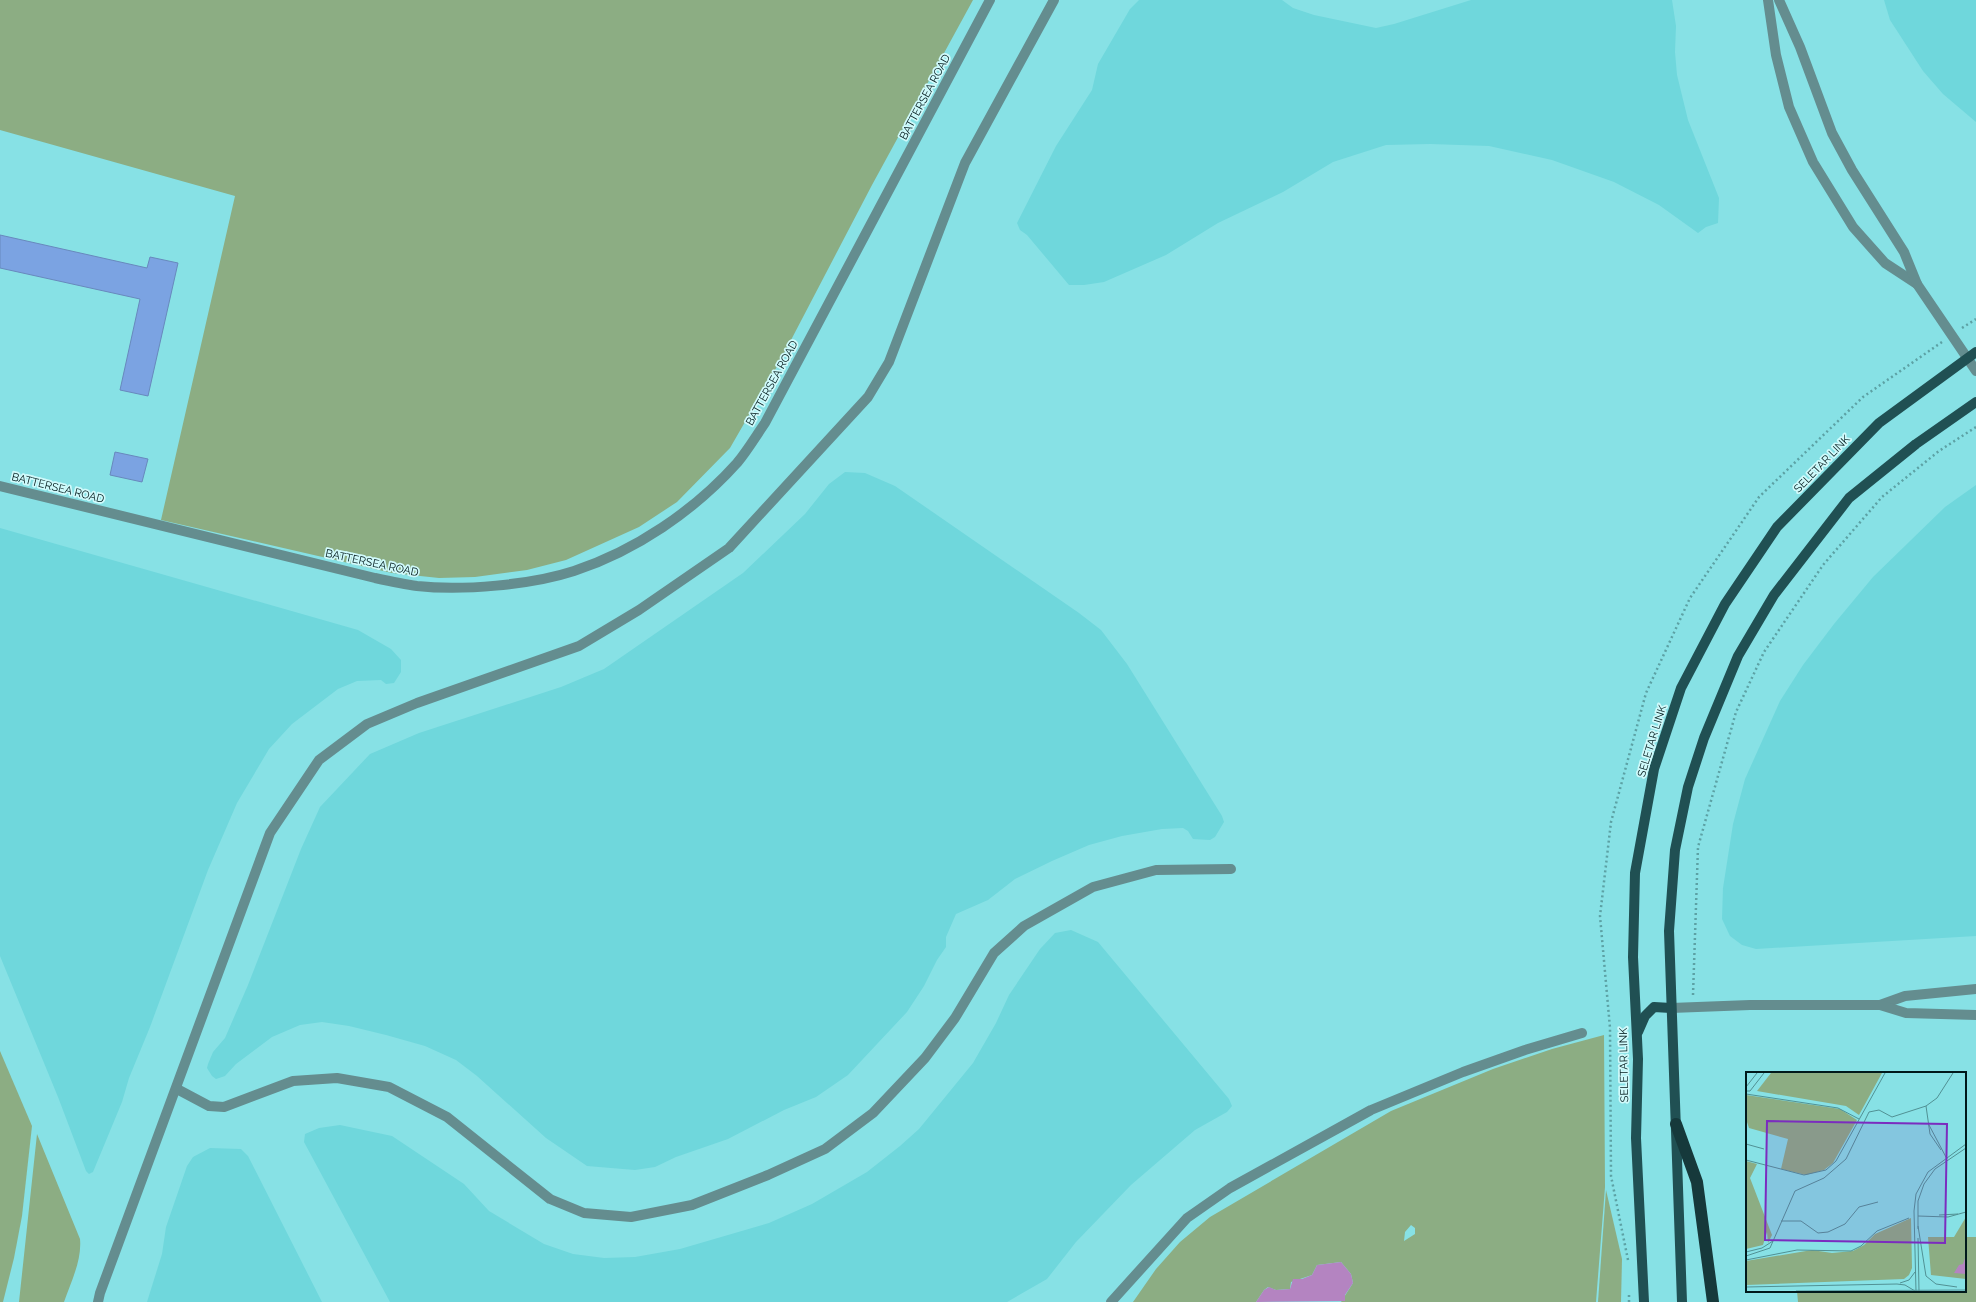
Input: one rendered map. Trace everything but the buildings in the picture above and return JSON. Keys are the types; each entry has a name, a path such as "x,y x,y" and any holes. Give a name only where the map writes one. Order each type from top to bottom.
{"highway":[{"path":"1676,1124 1697,1182 1713,1302"}],"main road":[{"name":"SELETAR LINK","path":"1644,1302 1636,1138 1636,1036 1633,957 1635,873 1654,769 1681,688 1725,604 1777,527 1880,423 1972,355"},
{"path":"1682,1302 1669,931 1675,850 1690,780 1704,738 1738,656 1774,594 1848,498 1916,444 1976,402"},
{"path":"1636,1036 1645,1016 1654,1007 1671,1008"}],"lane":[{"name":"BATTERSEA ROAD","path":"0,486 360,574 418,586 472,587 522,582 574,571 617,552 659,530 700,499 737,462 765,423 990,0"},
{"path":"94,1302 99,1297 177,1089 270,833 319,760 367,724 417,703 579,646 639,610 729,548 868,397 889,362 965,163 1054,0"},
{"path":"1768,0 1776,55 1789,107 1813,162 1853,227 1885,263 1917,284"},
{"path":"1779,0 1800,47 1832,133 1852,170 1904,252 1917,284 1972,355 1976,371"},
{"path":"177,1089 209,1106 224,1107 293,1080 338,1078 390,1087 447,1117 550,1199 584,1214 631,1218 684,1206 768,1175 825,1149 873,1113 925,1058 946,1030 994,953 1024,926 1093,887 1156,870 1232,869"},
{"path":"1880,1005 1904,996 1976,989"},
{"path":"1671,1008 1750,1005 1880,1005 1906,1013 1976,1015"},
{"path":"1111,1302 1187,1218 1230,1188 1371,1110 1463,1072 1525,1050 1582,1033"}],"path":[{"path":"1693,1007 1698,847 1736,712 1764,652 1822,565 1882,497 1939,451 1976,427"}],"shaded area":[{"path":"1139,0 1282,0 1293,8 1314,15 1376,28 1394,24 1471,0 1672,0 1676,26 1675,52 1677,75 1688,120 1719,198 1718,223 1706,227 1698,233 1659,205 1614,182 1552,160 1489,146 1430,144 1386,145 1333,162 1283,192 1218,223 1166,255 1104,282 1084,285 1069,285 1027,235 1020,230 1017,223 1056,146 1092,90 1098,64 1130,9"},
{"path":"1884,0 1976,0 1976,122 1943,94 1923,71 1890,20"},
{"path":"845,472 865,473 895,486 1079,613 1101,630 1127,664 1222,816 1224,822 1215,837 1210,840 1193,839 1188,831 1183,828 1162,829 1122,836 1089,845 1015,879 988,900 956,914 946,937 946,947 937,960 924,986 907,1012 848,1075 816,1097 784,1110 728,1139 676,1157 655,1167 635,1170 587,1166 546,1138 477,1076 456,1060 425,1046 349,1026 322,1022 300,1025 272,1037 236,1064 225,1076 216,1079 212,1076 207,1068 208,1064 213,1052 225,1038 248,985 301,849 320,807 370,754 419,733 561,687 604,669 743,573 805,514 829,484"},
{"path":"1976,485 1976,936 1756,949 1742,945 1730,936 1722,919 1723,888 1733,824 1745,779 1780,701 1803,665 1834,624 1873,577 1945,507"},
{"path":"0,528 358,630 391,649 401,660 401,672 394,683 386,684 381,680 357,681 338,689 292,724 269,749 237,803 208,870 150,1027 129,1078 122,1102 93,1172 89,1174 86,1171 58,1097 0,956"},
{"path":"1071,930 1098,942 1229,1099 1232,1106 1227,1112 1195,1130 1131,1185 1076,1242 1047,1279 1007,1302 390,1302 304,1142 305,1134 319,1128 340,1125 392,1136 464,1184 489,1211 544,1244 573,1254 604,1258 635,1257 680,1249 769,1223 812,1204 867,1172 900,1146 919,1129 973,1063 996,1023 1009,995 1040,949 1055,933"},
{"path":"210,1148 241,1149 248,1156 322,1302 147,1302 162,1254 166,1227 187,1166 193,1157"},
{"path":"1341,1262 1351,1274 1353,1283 1345,1295 1345,1301 1256,1302 1264,1290 1269,1287 1276,1290 1290,1289 1293,1279 1302,1279 1312,1275 1317,1265"}],"green space":[{"path":"0,0 973,0 872,185 779,363 730,448 677,502 639,527 566,560 527,570 475,577 439,578 392,573 161,520 235,196 0,130"},
{"path":"1604,1035 1605,1187 1596,1302 1341,1302 1353,1283 1351,1274 1341,1262 1317,1265 1312,1275 1291,1282 1290,1289 1276,1290 1268,1287 1264,1290 1256,1302 1133,1302 1156,1269 1180,1242 1210,1217 1391,1111 1493,1069 1552,1049","holes":["1411,1225 1415,1228 1415,1234 1404,1241 1405,1232"]},
{"path":"0,1051 32,1126 22,1216 14,1258 3,1302 0,1302"},
{"path":"37,1134 80,1239 78,1263 64,1302 19,1302"},
{"path":"1606,1190 1622,1259 1621,1302 1598,1302"},
{"path":"1966,1237 1976,1237 1976,1302 1798,1302 1797,1292 1966,1292"}]}
